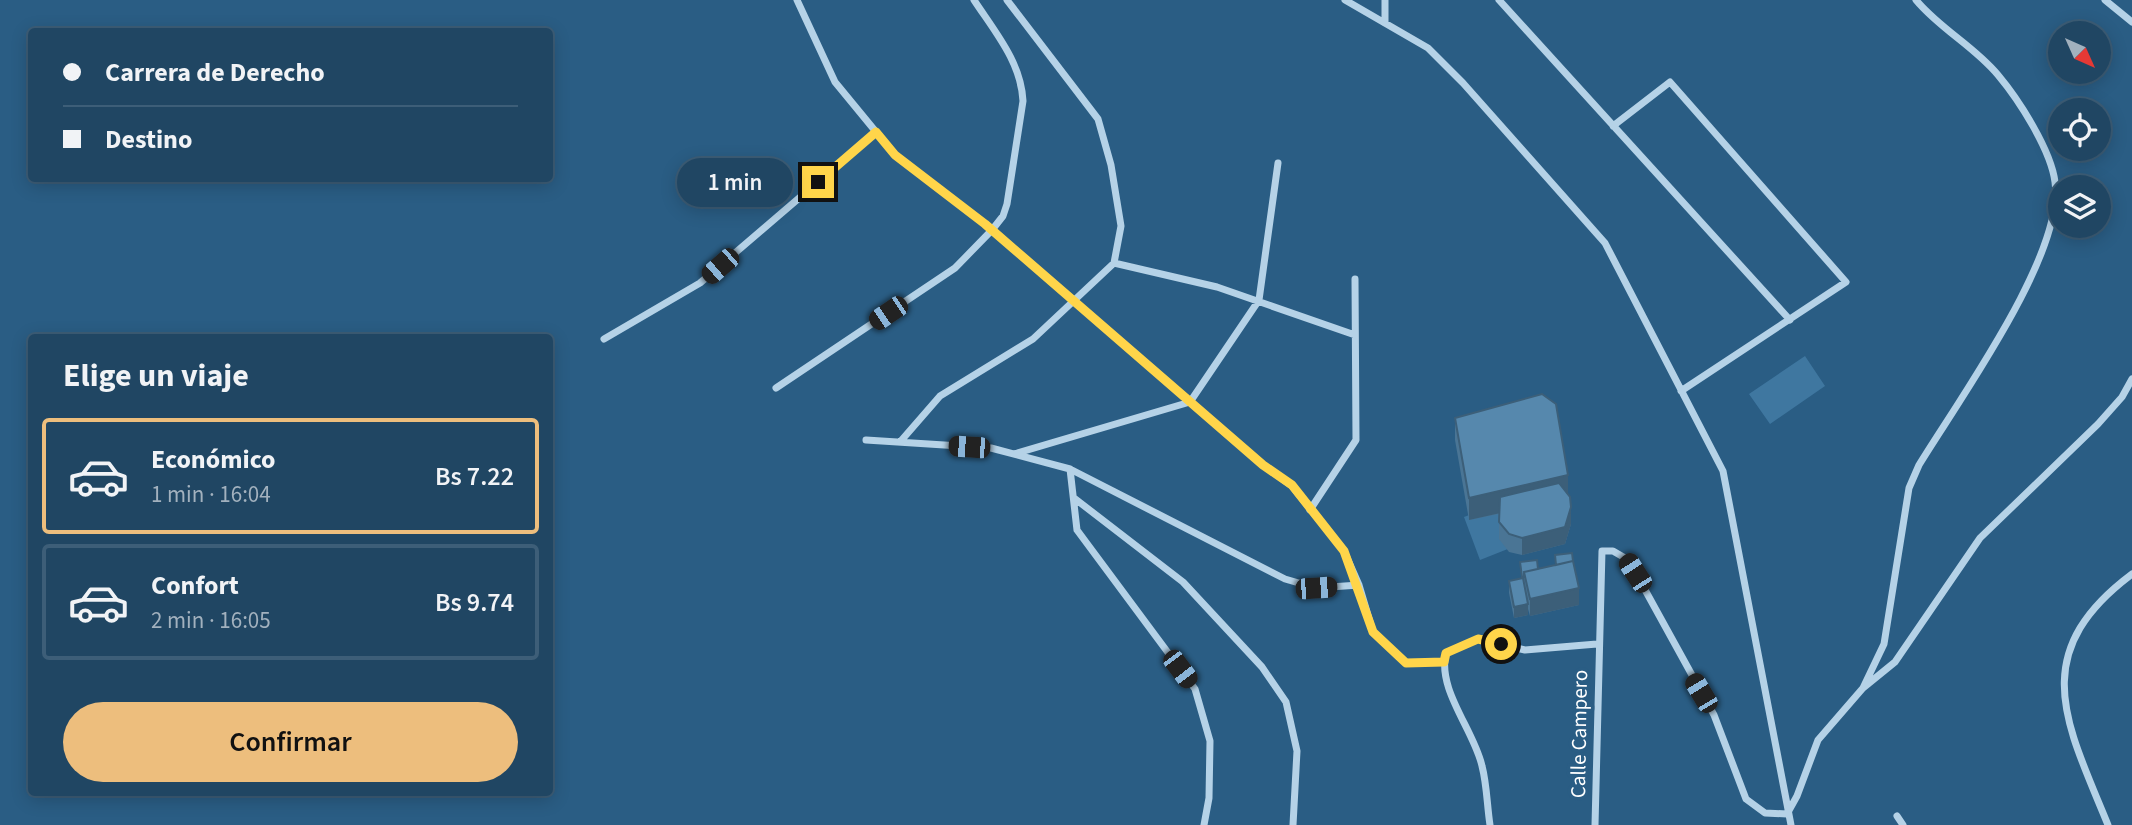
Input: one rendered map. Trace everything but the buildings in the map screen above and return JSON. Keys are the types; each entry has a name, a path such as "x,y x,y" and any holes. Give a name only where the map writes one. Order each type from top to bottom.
{"street":[{"path":"797,0 835,82 895,155 992,230 1263,465 1292,485 1344,551 1359,585 1373,632 1387,648 1406,663 1444,662"},
{"path":"776,388 956,268 1003,216 1023,101 1022,85 1017,67 974,0"},
{"path":"900,442 940,396 1033,339 1114,263 1121,226 1111,165 1098,119 1007,0"},
{"path":"1345,0 1428,48 1464,83 1605,243 1723,471 1791,825"},
{"path":"1385,0 1385,23"},
{"path":"1499,0 1790,320"},
{"path":"1863,688 1884,644 1909,488 1919,465 2031,280 2051,232 2056,184 2051,160 2000,77 1938,24 1916,0"},
{"path":"2105,0 2132,22"},
{"path":"1613,126 1670,82 1846,282 1681,391"},
{"path":"604,339 700,283 876,132"},
{"path":"1014,454 1190,402 1259,300 1278,163"},
{"path":"1114,263 1259,300 1355,335"},
{"path":"1310,510 1356,440 1355,279"},
{"path":"1787,814 1797,796 1818,740 1863,688 1895,662 1980,538 2098,424 2122,397 2132,379"},
{"path":"866,440 992,448 1070,469 1285,579 1316,588 1359,585"},
{"path":"1070,469 1077,530 1195,689 1210,741 1209,798 1204,825"},
{"path":"1073,498 1183,582 1262,667 1286,702 1297,751 1293,825"},
{"name":"Calle Campero","path":"1595,825 1597,644 1602,551 1613,551 1625,558 1644,588 1714,715 1746,799 1765,813 1787,814"},
{"path":"2108,825 2071,733 2064,704 2063,671 2078,636 2100,603 2132,574"},
{"path":"1490,825 1482,765 1471,732 1450,690 1444,662 1446,653 1478,639 1525,650 1597,644"},
{"path":"1897,816 1903,825"}],"shaded area":[{"path":"1805,356 1825,386 1770,424 1749,394"},
{"path":"1532,491 1548,533 1480,560 1464,517"}],"route":[{"path":"818,182 876,132 895,155 985,224 1263,465 1292,485 1344,551 1359,585 1373,632 1387,648 1406,663 1444,662 1446,653 1478,639 1501,644"}]}
